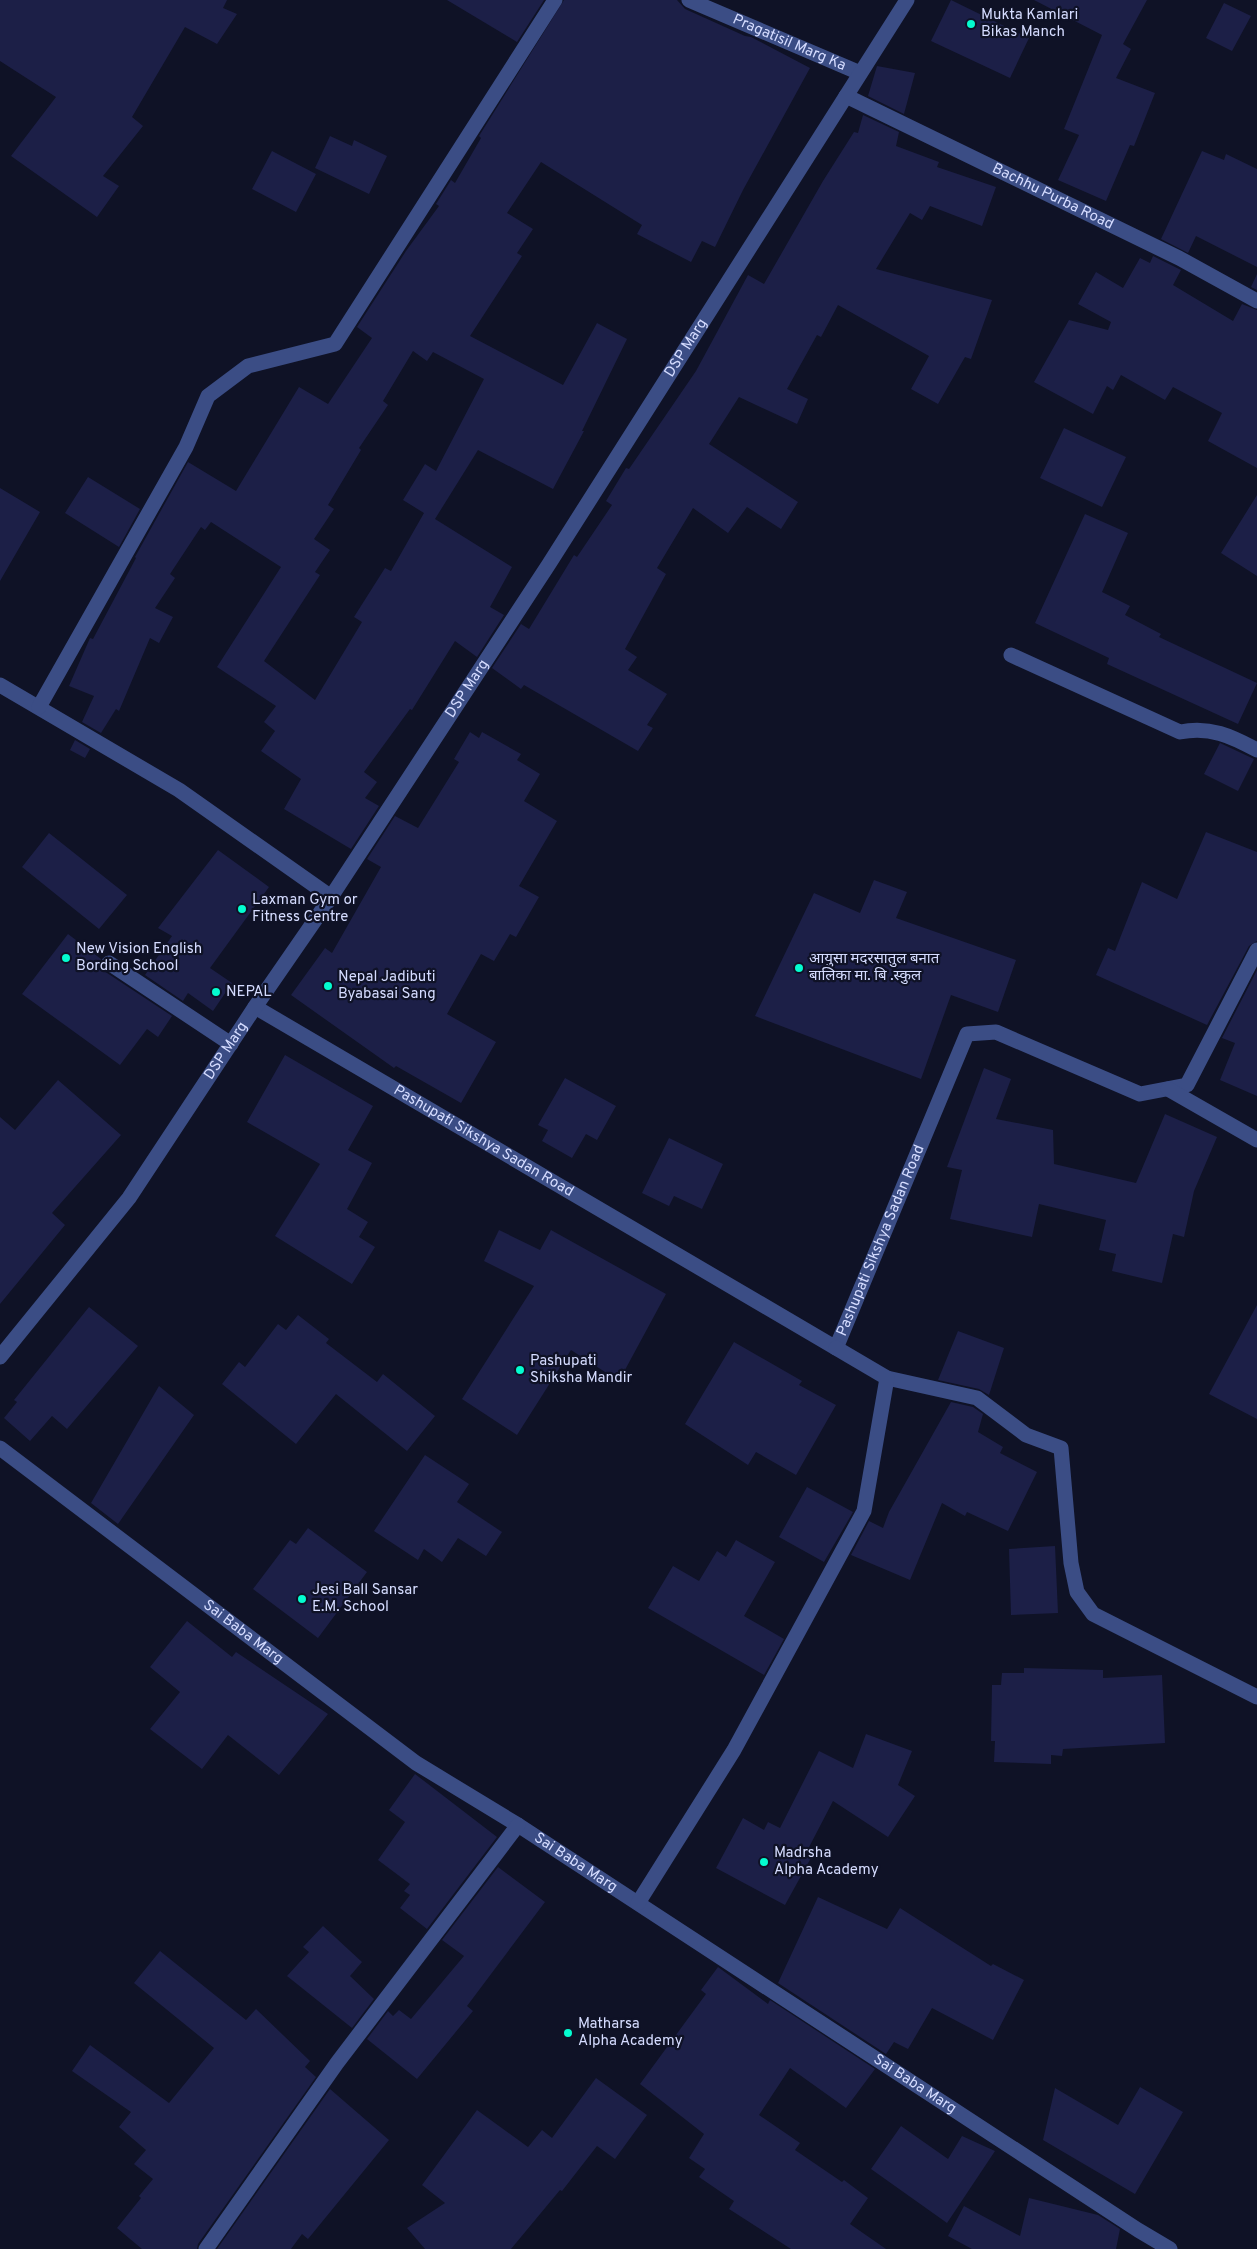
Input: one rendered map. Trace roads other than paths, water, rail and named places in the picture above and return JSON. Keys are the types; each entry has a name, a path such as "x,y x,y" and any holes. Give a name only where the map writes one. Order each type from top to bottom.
{"street":[{"path":"39,707 186,447 208,396 248,366 335,344 555,0"},
{"name":"Pragatisil Marg Ka","path":"689,0 860,73"},
{"name":"DSP Marg","path":"0,1357 129,1198 255,1007 331,898 549,564 907,0"},
{"name":"Bachhu Purba Road","path":"846,96 1179,258 1257,300"},
{"path":"1011,655 1180,732 1198,728 1233,738 1257,750"},
{"path":"0,685 179,790 331,898"},
{"name":"Pashupati Sikshya Sadan Road","path":"255,1007 836,1348 967,1034 996,1032 1140,1094 1187,1085 1257,950"},
{"path":"108,963 231,1044"},
{"path":"1168,1089 1257,1140"},
{"path":"836,1348 887,1378 977,1398 1026,1435 1061,1448 1074,1578 1077,1592 1093,1614 1257,1697"},
{"path":"638,1903 734,1750 864,1511 887,1378"},
{"name":"Sai Baba Marg","path":"0,1448 416,1763 518,1825 1096,2203 1170,2249"},
{"path":"206,2249 337,2063 518,1825"}],"place":[{"name":"Mukta Kamlari Bikas Manch","path":"971,24"},
{"name":"Laxman Gym or Fitness Centre","path":"242,909"},
{"name":"New Vision English Bording School","path":"66,958"},
{"name":"आयुसा मदरसातुल बनात बालिका मा. बि .स्कुल","path":"799,968"},
{"name":"Nepal Jadibuti Byabasai Sang","path":"328,986"},
{"name":"NEPAL","path":"216,992"},
{"name":"Pashupati Shiksha Mandir","path":"520,1370"},
{"name":"Jesi Ball Sansar E.M. School","path":"302,1599"},
{"name":"Madrsha Alpha Academy","path":"764,1862"},
{"name":"Matharsa Alpha Academy","path":"568,2033"}]}
